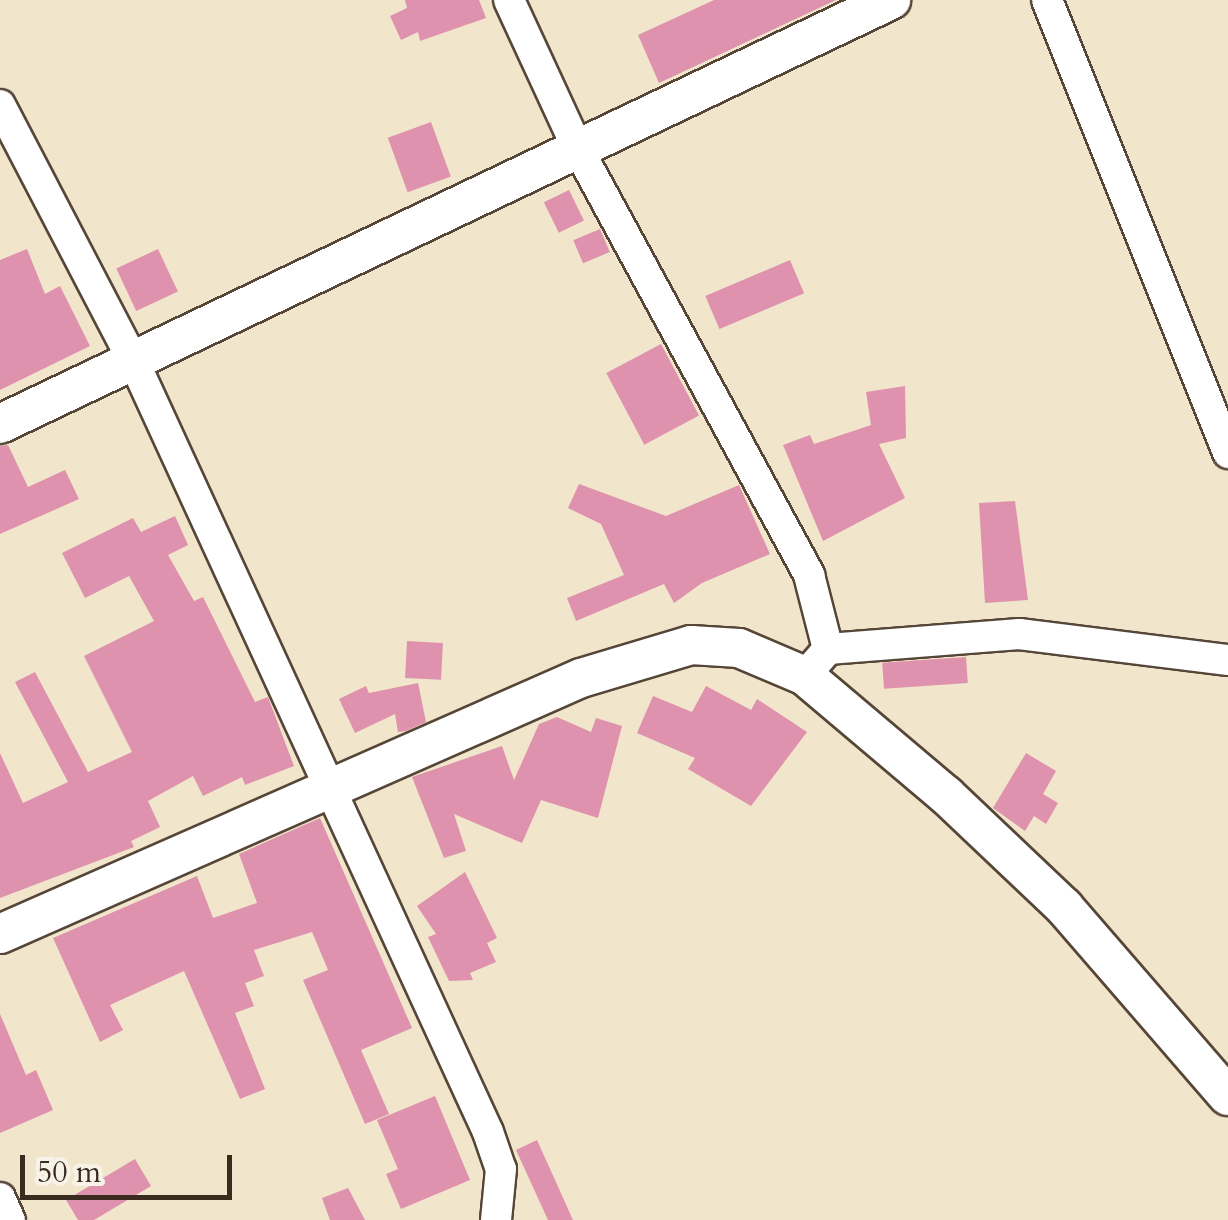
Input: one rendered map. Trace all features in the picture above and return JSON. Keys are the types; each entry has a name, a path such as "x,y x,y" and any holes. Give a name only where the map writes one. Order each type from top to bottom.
{"street":[{"path":"510,0 578,149 809,575 816,662 946,795 1064,907 1228,1096"},
{"path":"0,424 891,0"},
{"path":"1047,0 1228,453"},
{"path":"0,105 134,362 488,1132 501,1169 496,1220"},
{"path":"0,934 331,784 582,678 691,644 816,662 1019,634 1228,660"},
{"path":"0,1198 10,1220"}],"building":[{"path":"405,0 479,0 486,18 420,41 418,32 401,40 390,16 407,8"},
{"path":"714,0 836,0 659,83 638,35"},
{"path":"431,122 451,177 408,192 388,138"},
{"path":"569,190 584,221 559,233 544,202"},
{"path":"600,229 610,252 583,263 573,240"},
{"path":"27,249 45,294 60,286 90,346 0,390 0,260"},
{"path":"158,249 178,292 136,311 116,268"},
{"path":"790,260 804,293 719,329 705,296"},
{"path":"661,344 699,416 644,445 606,373"},
{"path":"905,386 906,438 879,444 905,498 823,541 783,445 810,435 814,444 871,425 866,392"},
{"path":"8,445 28,487 65,470 79,499 0,534 0,446"},
{"path":"579,484 666,516 739,485 770,554 702,583 674,603 664,584 576,621 567,598 624,575 601,524 568,508"},
{"path":"1015,501 1028,600 985,603 979,503"},
{"path":"175,516 188,545 168,555 194,601 203,597 255,702 268,697 294,766 245,785 242,777 203,796 193,776 148,801 160,827 131,841 134,847 0,898 0,753 23,803 68,782 15,682 35,672 88,772 132,752 84,656 154,621 129,576 85,598 62,553 133,518 141,532"},
{"path":"407,641 443,643 441,680 405,678"},
{"path":"966,657 968,683 884,689 882,663"},
{"path":"418,683 426,722 406,731 398,732 395,714 355,733 339,699 366,686 369,693"},
{"path":"706,686 751,710 757,699 807,732 751,806 688,769 695,758 637,733 653,696 692,712"},
{"path":"557,717 591,732 596,718 622,726 598,818 541,800 522,843 454,814 466,851 444,858 412,777 502,746 514,780 539,724"},
{"path":"1026,753 1056,771 1043,794 1058,803 1046,824 1034,816 1025,831 993,808"},
{"path":"320,818 412,1028 361,1050 389,1114 365,1124 303,980 328,970 312,932 254,950 264,976 245,983 254,1006 235,1013 265,1089 240,1099 184,971 110,1005 123,1030 100,1042 53,938 197,876 213,918 257,903 239,854"},
{"path":"465,872 497,938 487,943 496,962 470,973 473,980 449,981 428,937 436,934 417,906"},
{"path":"0,1014 26,1075 36,1070 53,1110 0,1133"},
{"path":"435,1096 470,1180 401,1209 386,1174 398,1169 377,1120"},
{"path":"537,1140 573,1220 548,1220 516,1150"},
{"path":"135,1159 151,1186 94,1220 78,1220 66,1200"},
{"path":"348,1188 365,1220 330,1220 322,1198"}]}
